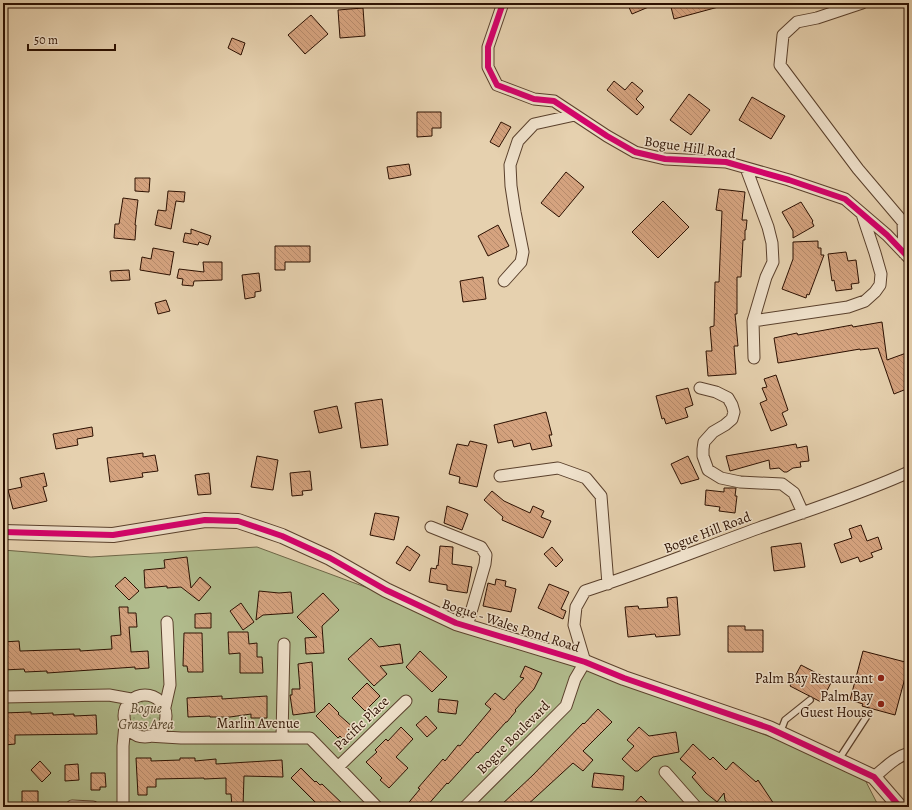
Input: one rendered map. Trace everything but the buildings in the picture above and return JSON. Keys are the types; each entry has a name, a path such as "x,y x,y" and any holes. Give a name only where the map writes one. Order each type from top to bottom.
{"street":[{"name":"Bogue Hill Road","path":"504,3 488,46 488,66 497,85 534,99 554,101 607,136 635,152 665,159 726,162 789,180 845,199 887,235 906,255"},
{"path":"862,3 817,18 797,22 783,35 780,65 858,169 903,222 906,255"},
{"path":"504,281 522,262 523,252 511,186 510,165 518,141 534,124 575,115"},
{"path":"746,168 768,227 773,249 773,262 766,277 753,320 754,358"},
{"path":"753,320 848,308 865,301 875,292 880,285 881,274 862,213"},
{"path":"700,388 716,392 728,398 734,412 732,419 713,432 704,442 703,456 708,470 721,478 740,482 782,484 794,493 803,513"},
{"path":"500,476 558,468 586,478 601,496 608,584"},
{"name":"Bogue Hill Road","path":"585,662 574,626 576,607 585,591 608,584 882,484 909,472"},
{"name":"Bogue - Wales Pond Road","path":"3,532 113,535 205,520 238,521 282,536 330,558 386,590 456,623 585,662 624,678 769,728 874,777 900,807"},
{"path":"431,527 481,547 486,554 485,564 467,626"},
{"path":"164,707 170,685 168,622"},
{"path":"282,737 284,644"},
{"name":"Bogue Boulevard","path":"465,807 566,706 575,679 585,662"},
{"path":"154,697 170,685"},
{"path":"109,695 134,733 144,736"},
{"path":"3,697 109,695 131,699 142,695 154,697 160,701 166,714 166,721 163,728 158,732 144,736 123,746"},
{"path":"123,807 124,711 131,699"},
{"name":"Pacific Place","path":"338,767 406,701"},
{"path":"166,721 181,738"},
{"name":"Marlin Avenue","path":"144,736 181,738 310,738 377,807"},
{"path":"874,777 888,764 902,755 909,753"},
{"path":"665,772 696,807"},
{"path":"72,806 93,807"}],"lane":[{"path":"779,733 785,720 810,700"},
{"path":"839,760 867,716"}],"green space":[{"path":"257,547 860,770 879,807 3,807 3,550 91,557"},
{"name":"Bogue Grass Area","path":"148,696 160,702 166,714 163,724 159,729 150,734 141,735 134,732 128,726 125,719 126,711 129,704 136,699"}],"cycle path":[{"path":"503,3 488,47 488,67 497,85 534,99 554,101 607,136 635,152 665,159 726,162 789,180 845,199 887,235 909,258"},
{"path":"3,532 113,535 205,520 238,521 282,536 330,558 386,590 456,623 585,662 624,678 769,728 874,777 900,807"}],"place":[{"name":"Palm Bay Restaurant","path":"881,678"},
{"name":"Palm Bay Guest House","path":"881,704"}]}
